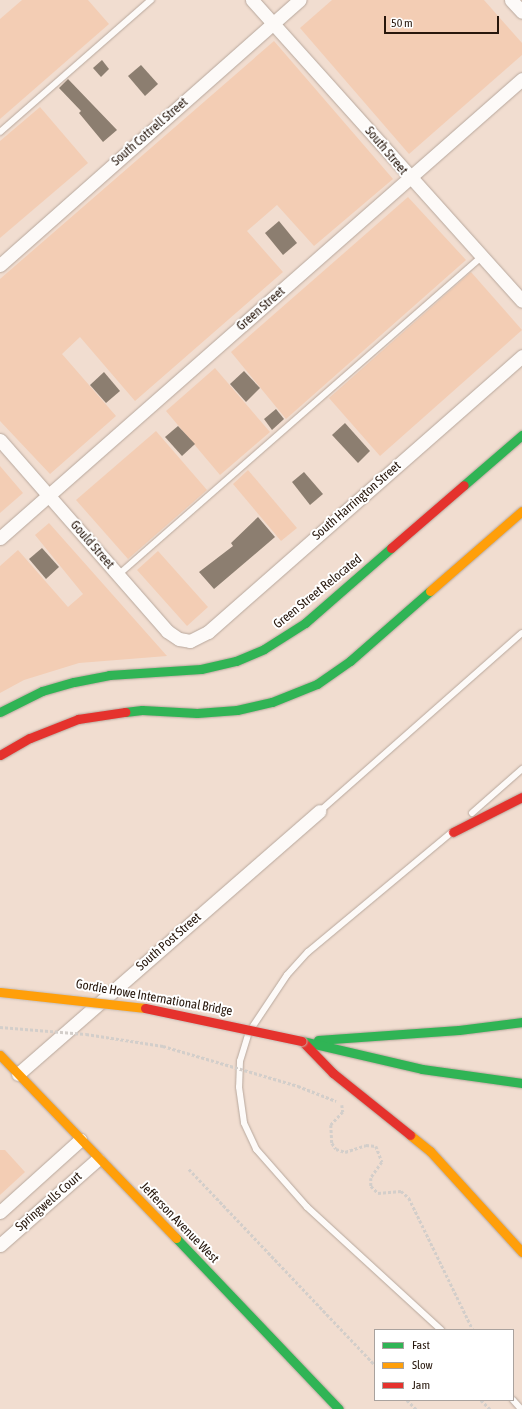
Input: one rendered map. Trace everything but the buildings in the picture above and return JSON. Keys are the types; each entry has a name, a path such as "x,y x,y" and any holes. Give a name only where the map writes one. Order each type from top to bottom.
{"main road":[{"name":"Green Street Relocated","path":"0,712 42,691 74,682 109,675 201,669 236,661 264,649 305,623 522,435"},
{"path":"0,755 49,729 90,716 142,710 223,712 272,702 302,691 350,661 522,511"},
{"path":"453,832 522,797"},
{"name":"Gordie Howe International Bridge","path":"0,992 125,1004 302,1041"},
{"path":"302,1041 459,1030 522,1022"},
{"path":"302,1041 422,1069 522,1082"},
{"path":"302,1041 333,1073 430,1151 522,1252"},
{"name":"Jefferson Avenue West","path":"0,1055 339,1409"}],"street":[{"name":"South Street","path":"252,0 274,23 410,179 522,301"},
{"name":"South Cottrell Street","path":"0,264 300,0"},
{"path":"511,0 522,12"},
{"name":"Green Street","path":"0,538 522,80"},
{"name":"South Harrington Street","path":"190,641 208,632 522,356"},
{"name":"Gould Street","path":"0,440 167,631 179,639 190,641"},
{"name":"South Post Street","path":"18,1074 320,811"},
{"name":"Springwells Court","path":"0,1212 80,1140"},
{"name":"Springwells Court","path":"0,1245 98,1159"}],"lane":[{"path":"0,132 151,0"},
{"path":"118,575 481,257"},
{"path":"320,811 522,633"},
{"path":"440,1329 318,1218 262,1158 244,1123 239,1079 248,1034 287,975 308,952 453,832 522,769"},
{"path":"514,1401 521,1409"}],"path":[{"path":"0,1027 86,1034 163,1046 298,1086 326,1096 343,1106 343,1112 331,1125 332,1143 336,1150 345,1152 366,1145 376,1146 382,1162 371,1178 372,1186 378,1193 401,1191 409,1198 473,1329"},
{"path":"189,1170 374,1364"},
{"path":"408,1401 416,1409"},
{"path":"482,1401 490,1409"}],"shaded area":[{"path":"22,0 88,0 109,24 0,119 0,19"},
{"path":"332,0 484,0 522,43 522,55 409,154 300,28"},
{"path":"274,41 393,179 314,246 277,205 247,231 283,272 135,401 80,337 62,354 116,416 50,474 0,421 0,279"},
{"path":"40,107 88,163 0,238 0,141"},
{"path":"408,197 466,260 286,419 231,352"},
{"path":"471,272 522,330 380,456 329,398"},
{"path":"215,368 270,432 220,475 166,411"},
{"path":"156,431 207,490 128,559 76,500"},
{"path":"0,466 23,493 0,513"},
{"path":"248,470 297,528 281,541 233,484"},
{"path":"49,523 167,656 79,663 24,680 0,693 0,566 18,550 68,607 83,594 35,535"},
{"path":"158,551 208,607 187,626 137,570"},
{"path":"0,1150 5,1150 25,1172 0,1195"}],"traffic: fast":[{"path":"464,485 522,435"},
{"path":"0,712 42,691 74,682 109,675 201,669 236,661 264,649 305,623 391,548"},
{"path":"125,712 142,710 197,713 237,710 272,702 317,684 350,661 430,591"},
{"path":"318,1040 459,1030 522,1022"},
{"path":"302,1041 422,1069 522,1083"},
{"path":"176,1238 339,1409"}],"traffic: slow":[{"path":"430,591 522,511"},
{"path":"0,992 145,1008"},
{"path":"0,1055 176,1238"},
{"path":"410,1135 430,1151 522,1252"}],"traffic: jam":[{"path":"391,548 464,485"},
{"path":"0,755 30,738 78,719 125,712"},
{"path":"453,832 522,797"},
{"path":"145,1008 302,1041"},
{"path":"302,1041 333,1073 410,1135"}]}
